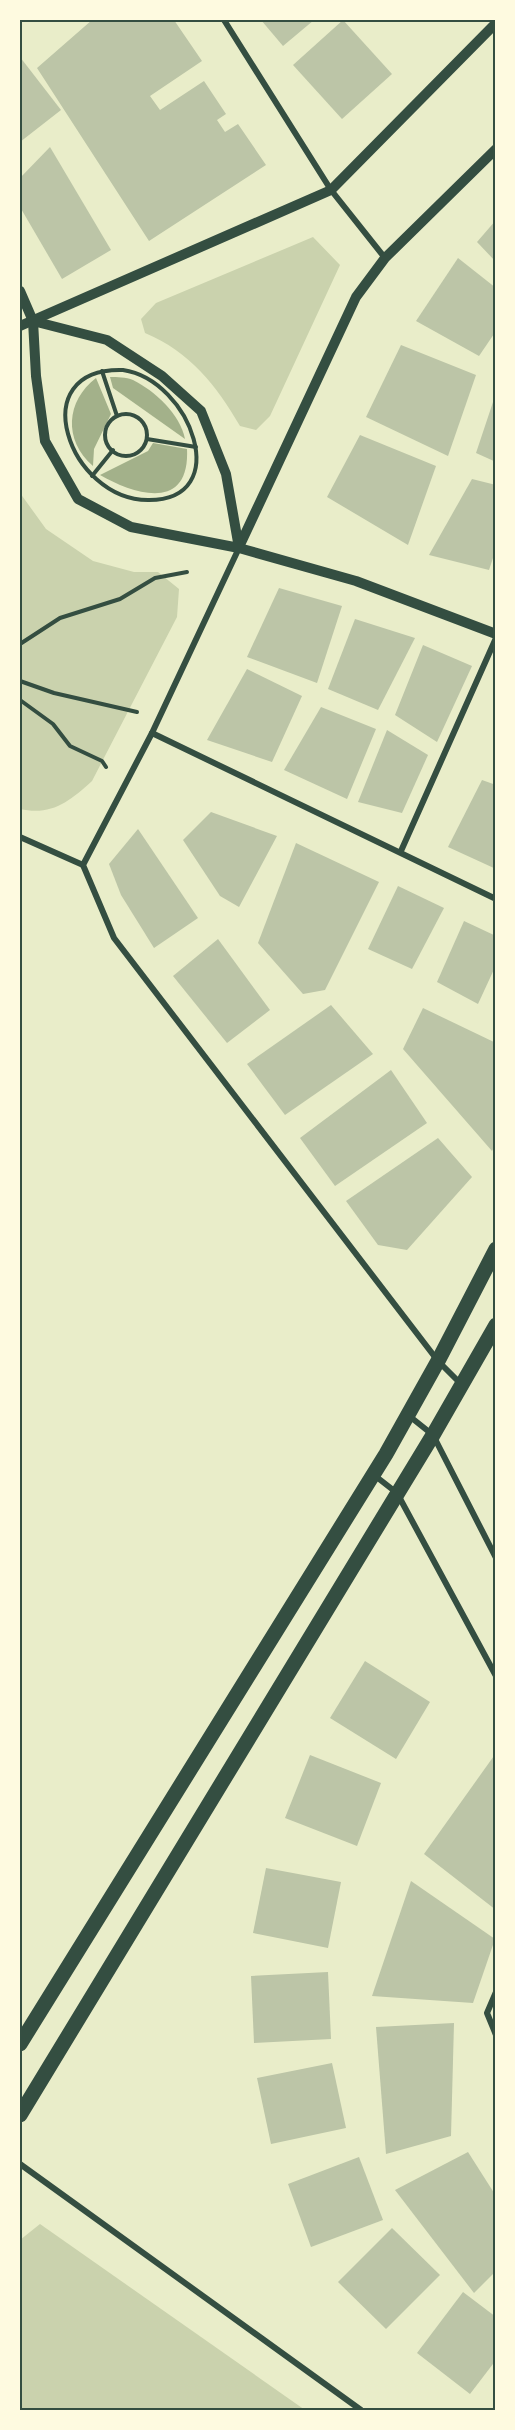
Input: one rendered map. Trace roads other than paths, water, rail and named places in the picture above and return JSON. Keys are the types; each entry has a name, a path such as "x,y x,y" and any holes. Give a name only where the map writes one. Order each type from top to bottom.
{"main road":[{"path":"20,2043 373,1474 438,1361 495,1250"},
{"path":"20,2115 433,1435 495,1325"}],"street":[{"path":"224,20 331,190 385,258"},
{"path":"20,326 331,190 495,23"},
{"path":"83,865 152,733 356,297 385,258 495,149"},
{"path":"20,291 33,321 36,376 45,441 78,499 131,527 239,548 356,581 495,636 401,851"},
{"path":"33,321 107,340 162,376 201,411 226,474 239,548"},
{"path":"152,733 495,898"},
{"path":"20,837 83,865 114,938 438,1361 461,1384"},
{"path":"408,1415 433,1435 495,1558"},
{"path":"373,1474 397,1493 495,1676"},
{"path":"495,1992 486,2013 495,2035"},
{"path":"20,2164 361,2410"}]}
